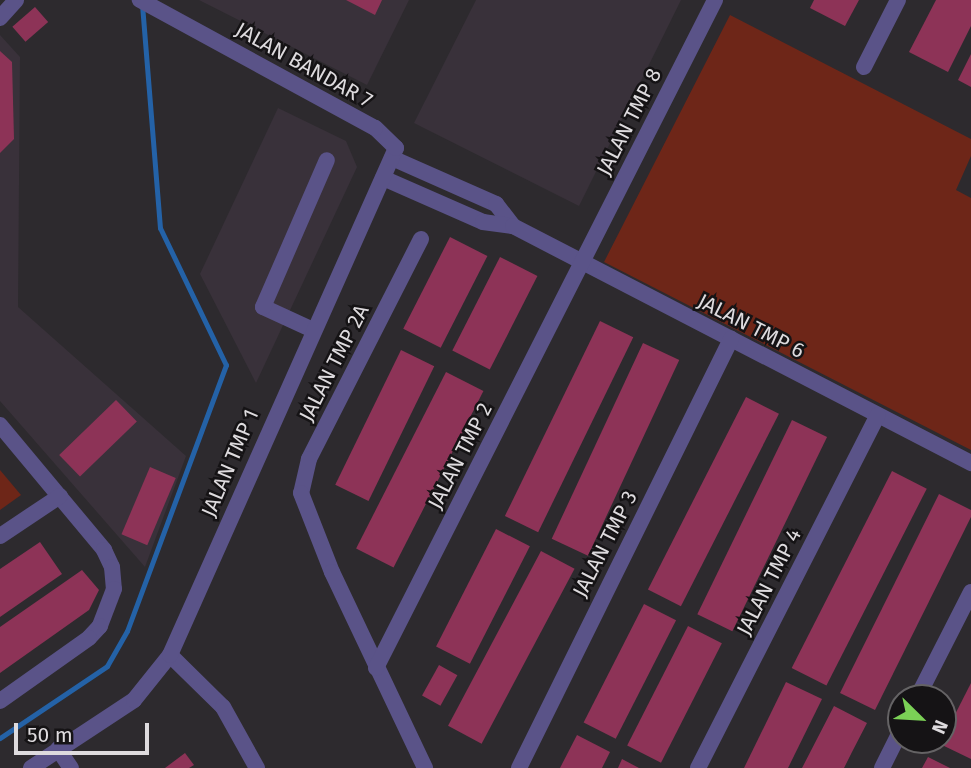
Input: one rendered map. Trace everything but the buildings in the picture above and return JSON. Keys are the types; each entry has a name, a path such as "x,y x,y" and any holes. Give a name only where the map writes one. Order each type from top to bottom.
{"street":[{"path":"0,18 16,0"},
{"name":"JALAN BANDAR 7","path":"140,0 375,128 396,148 393,158"},
{"name":"JALAN TMP 8","path":"582,262 715,0"},
{"path":"864,67 898,0"},
{"name":"JALAN TMP 6","path":"393,158 496,204 513,226"},
{"name":"JALAN TMP 1","path":"31,768 134,700 170,655 313,330 393,158"},
{"path":"313,330 263,307 327,160"},
{"name":"JALAN TMP 6","path":"383,177 484,222 513,226 971,463"},
{"name":"JALAN TMP 2A","path":"376,668 304,509 302,477 421,239"},
{"name":"JALAN TMP 2","path":"376,668 582,262"},
{"name":"JALAN TMP 3","path":"519,768 732,339"},
{"name":"JALAN TMP 4","path":"698,768 878,415"},
{"path":"0,425 60,496 112,567 109,608 89,638 0,701"},
{"path":"0,536 60,496"},
{"path":"924,684 971,592"},
{"path":"170,655 223,707 257,768"},
{"path":"376,668 425,768"},
{"path":"58,749 71,768"}],"shaded area":[{"path":"199,0 409,0 367,85"},
{"path":"476,0 681,0 579,206 414,123"},
{"path":"730,15 971,139 971,156 956,190 971,198 971,450 604,262"},
{"path":"0,35 20,57 18,307 186,456 145,567 0,401"},
{"path":"278,108 346,141 357,167 256,383 200,274"},
{"path":"0,470 21,495 0,510"}],"waterway":[{"path":"0,738 107,666 127,631 226,365 160,228 142,4"}]}
